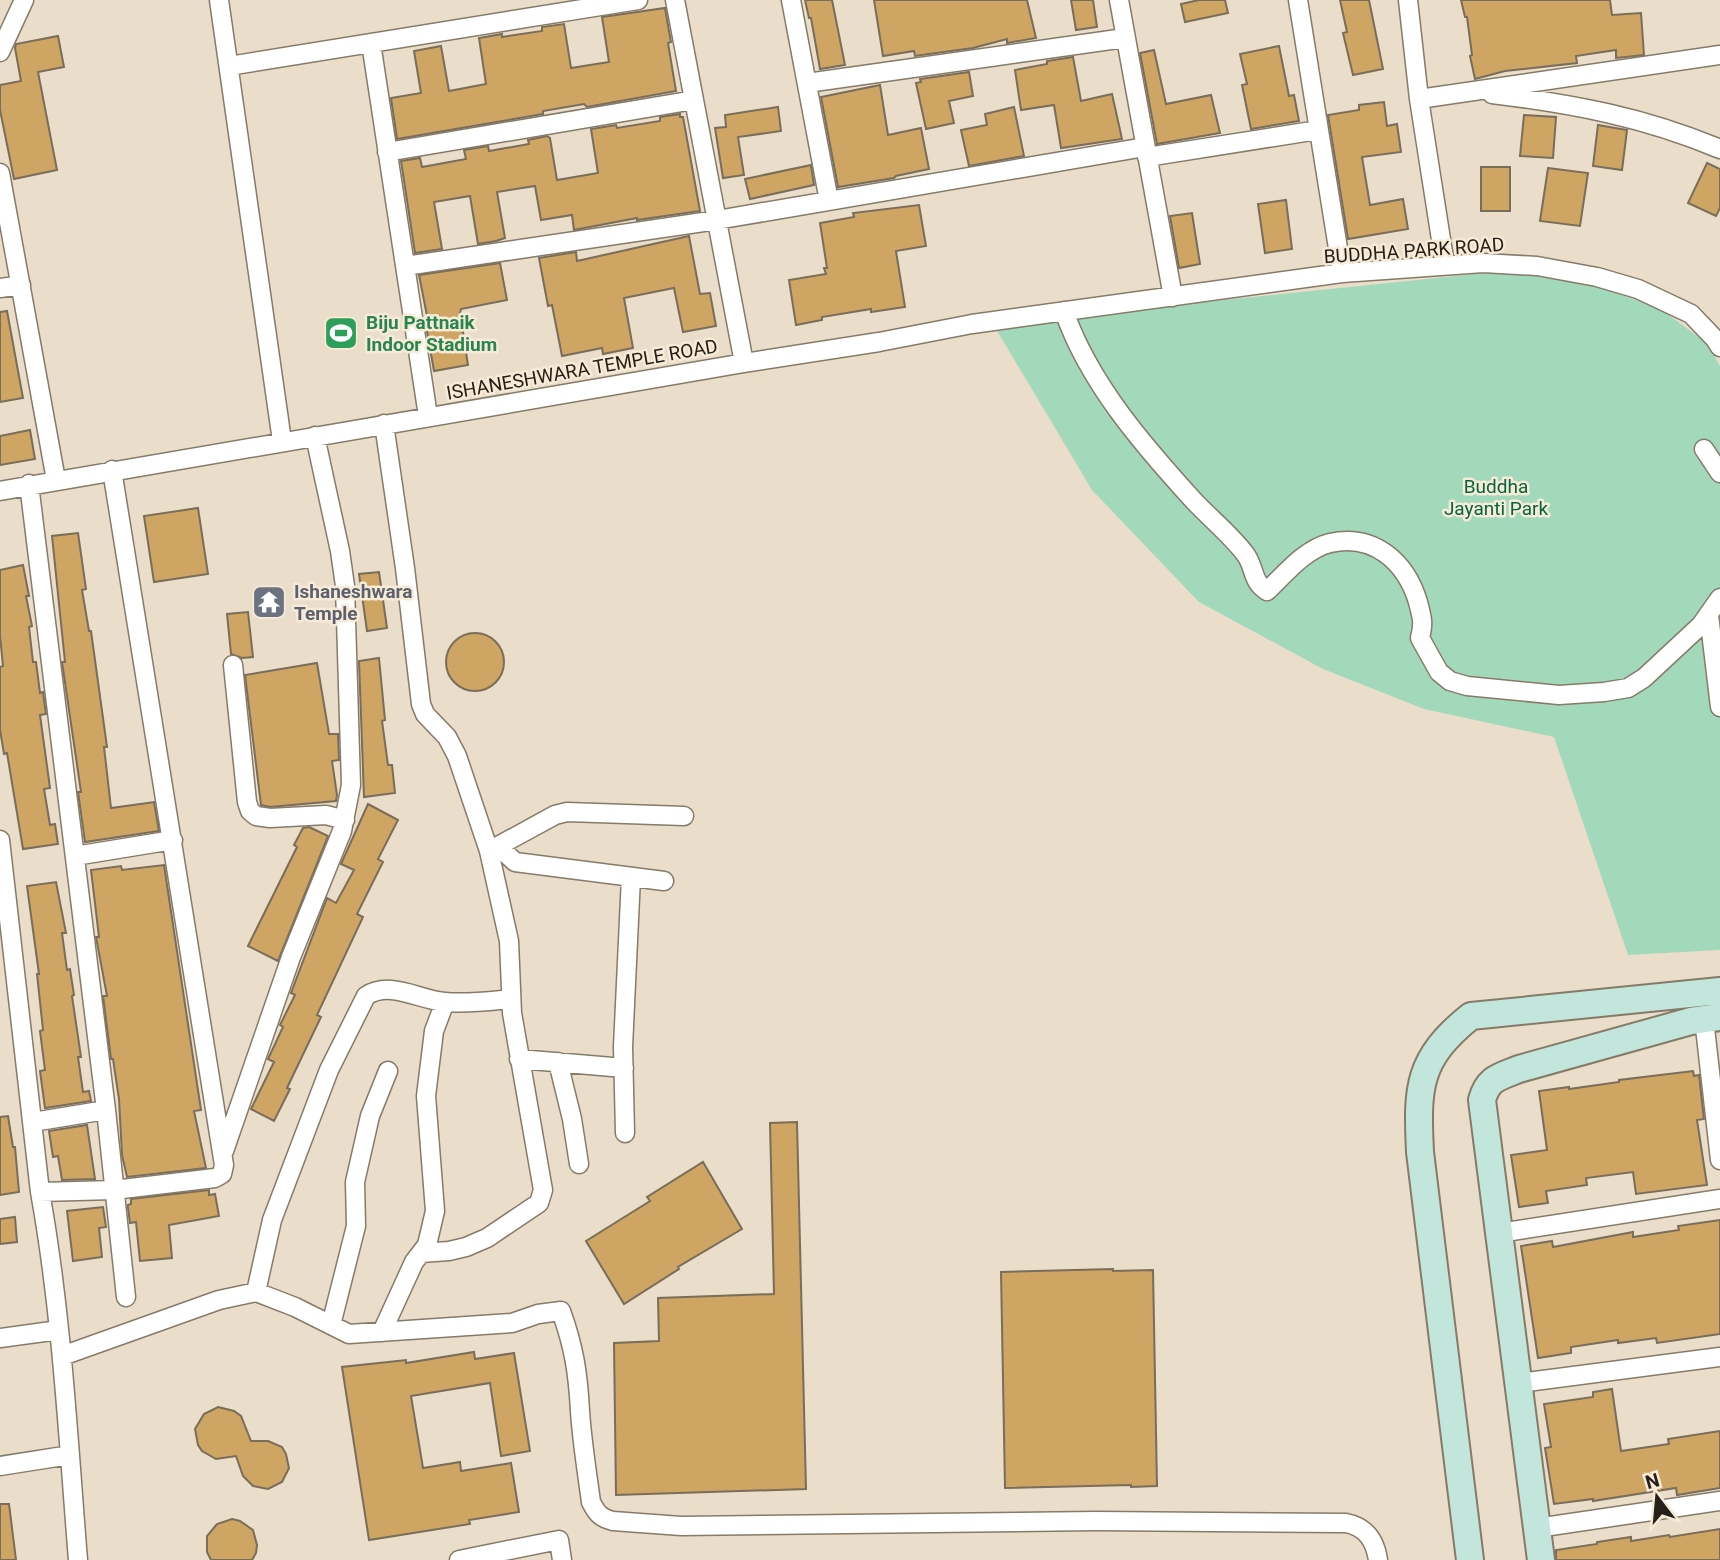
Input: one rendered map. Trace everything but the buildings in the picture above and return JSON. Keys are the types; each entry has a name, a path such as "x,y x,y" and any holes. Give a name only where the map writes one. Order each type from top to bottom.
{"street":[{"path":"0,51 24,0"},
{"path":"219,0 282,441"},
{"path":"229,66 371,43 534,8 638,0"},
{"path":"675,0 744,363"},
{"path":"791,0 829,201"},
{"path":"1119,0 1173,296"},
{"path":"1298,0 1342,274"},
{"path":"1408,0 1419,99 1445,265"},
{"path":"807,83 1125,37"},
{"path":"371,43 428,416"},
{"path":"1419,99 1720,55"},
{"path":"1471,91 1566,104 1633,118 1720,149"},
{"path":"387,152 694,100"},
{"path":"405,266 1146,152 1318,130"},
{"path":"0,173 56,480"},
{"name":"BUDDHA PARK ROAD","path":"1173,296 1342,274 1445,265 1483,263 1537,266 1597,277 1638,289 1691,314 1720,347"},
{"path":"0,289 21,285"},
{"name":"ISHANESHWARA TEMPLE ROAD","path":"0,491 744,363 1173,296"},
{"path":"1064,311 1074,340 1090,369 1163,467 1247,557 1254,579 1262,588 1267,591 1312,550 1330,543 1351,541 1375,547 1392,557 1406,573 1424,623 1420,638 1439,671 1450,681 1467,686 1559,695 1628,688 1644,678 1701,625 1720,598"},
{"path":"384,424 421,704 425,714 447,737 457,756 494,849 509,940 511,999 519,1059 542,1197 539,1203 487,1238 449,1251 421,1253"},
{"path":"222,1154 291,957 345,820 351,785 345,586 315,436"},
{"path":"1704,449 1720,474"},
{"path":"40,1192 114,1190 215,1178 222,1174 224,1165 112,470"},
{"path":"29,484 106,1110 126,1297"},
{"path":"1709,615 1720,707"},
{"path":"233,665 250,811 256,816 270,818 315,815 345,820"},
{"path":"494,849 555,815 566,812 684,817"},
{"path":"0,840 2,878 62,1356 78,1560"},
{"path":"75,856 173,840"},
{"path":"494,849 515,862 664,881"},
{"path":"625,1133 624,1068 631,877"},
{"path":"256,1292 272,1220 330,1070 366,996 374,990 386,989 445,1002 511,999"},
{"path":"1470,1560 1420,1152 1418,1102 1433,1053 1451,1031 1471,1016 1720,991"},
{"path":"382,1332 414,1262 427,1245 435,1211 426,1096 434,1031 445,1002"},
{"path":"1541,1560 1482,1100 1486,1086 1519,1069 1691,1021 1712,1018 1720,1160"},
{"path":"519,1059 624,1068"},
{"path":"558,1062 572,1119 579,1164"},
{"path":"331,1325 356,1226 355,1182 370,1116 388,1071"},
{"path":"33,1122 106,1110"},
{"path":"1499,1233 1720,1199"},
{"path":"62,1356 219,1300 256,1292 349,1334 512,1323 538,1314 561,1311 573,1349 580,1386 580,1412 591,1502 596,1513 603,1518 681,1525 1096,1521 1346,1524 1360,1526 1370,1536 1377,1550 1378,1560"},
{"path":"0,1338 59,1330"},
{"path":"1518,1383 1720,1357"},
{"path":"0,1466 70,1455"},
{"path":"1537,1528 1720,1501"},
{"path":"459,1560 559,1540 562,1560"}],"green space":[{"name":"Buddha Jayanti Park","path":"1504,271 1591,284 1659,308 1707,343 1720,366 1720,950 1628,955 1554,737 1424,709 1323,669 1199,602 1092,490 993,324"}],"place":[{"name":"Biju Pattnaik Indoor Stadium","path":"341,333"},
{"name":"Ishaneshwara Temple","path":"269,602"}]}
